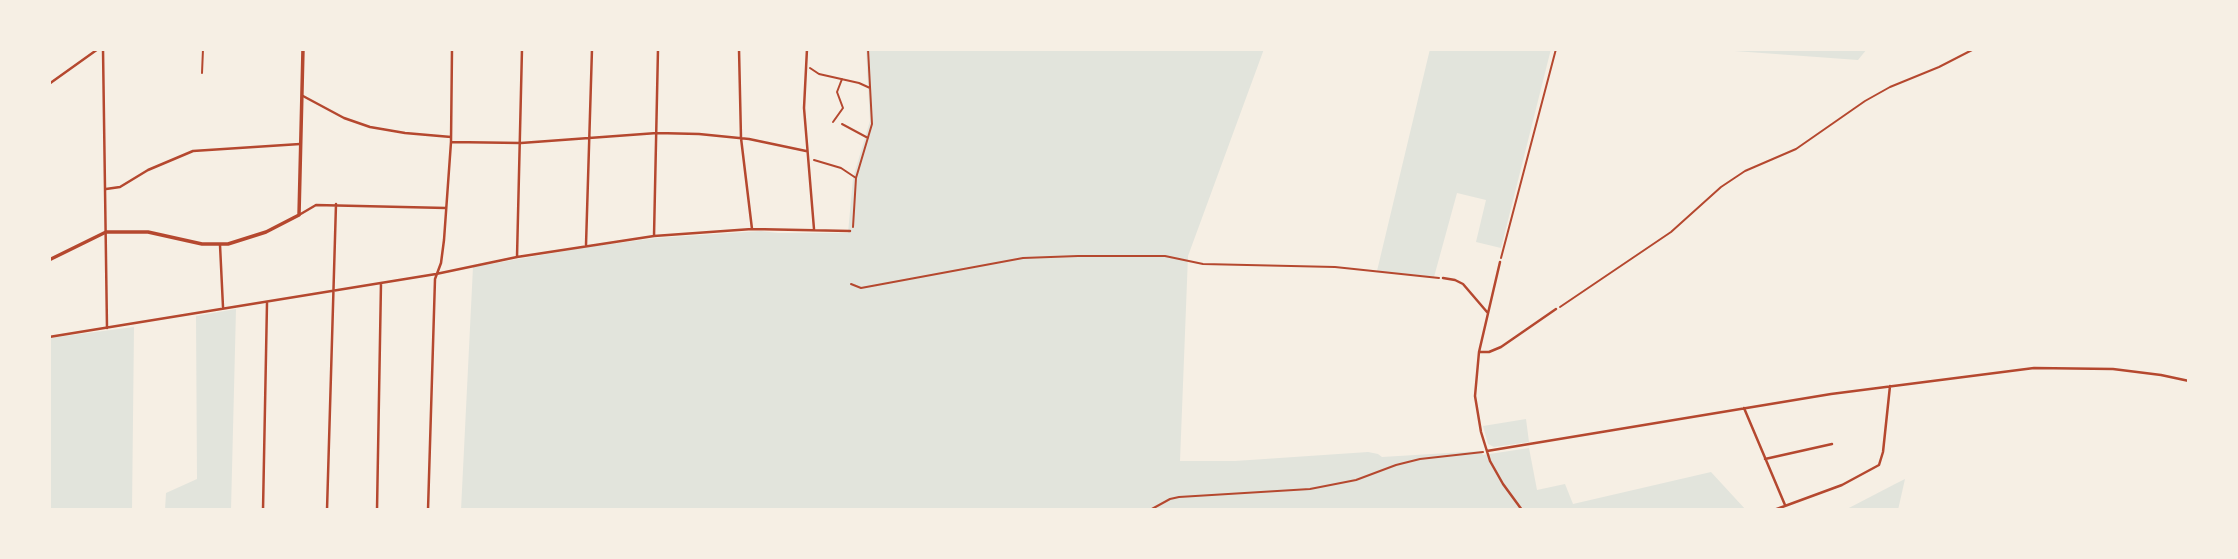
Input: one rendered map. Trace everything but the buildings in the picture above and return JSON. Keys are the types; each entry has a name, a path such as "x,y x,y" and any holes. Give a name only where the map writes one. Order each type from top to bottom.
{"street":[{"path":"49,84 100,49"},
{"path":"100,49 106,189 107,328"},
{"path":"299,215 303,49"},
{"path":"428,510 436,274 443,251 451,142 452,49"},
{"path":"517,257 522,49"},
{"path":"586,246 592,49"},
{"path":"654,236 658,49"},
{"path":"739,49 741,138 752,229"},
{"path":"807,49 804,108 814,229"},
{"path":"303,96 344,118 370,127 451,136"},
{"path":"451,142 521,143 657,133 699,134 741,138 806,151"},
{"path":"106,189 120,187 163,162 193,151 300,144"},
{"path":"327,510 336,204"},
{"path":"49,260 106,232 148,232 195,243 220,245 259,235 316,205 446,208"},
{"path":"49,337 654,236 752,229 850,231"},
{"path":"220,245 223,307"},
{"path":"1500,262 1479,352 1475,396 1485,452 1501,481 1522,510"},
{"path":"1443,278 1463,284 1487,312"},
{"path":"377,510 381,283"},
{"path":"263,510 267,302"},
{"path":"1479,352 1489,352 1501,347 1556,309"},
{"path":"1485,452 1744,408 2052,366 2137,371 2189,381"},
{"path":"1774,510 1842,485 1879,465 1883,452 1890,386"},
{"path":"1744,408 1785,506"},
{"path":"1765,459 1832,444"}],"lane":[{"path":"202,73 203,49"}],"path":[{"path":"850,231 856,178 872,124 868,49"},
{"path":"1500,262 1556,49"},
{"path":"1556,309 1664,237 1721,187 1745,171 1796,149 1890,87 1974,49"},
{"path":"806,65 819,74 871,89"},
{"path":"833,121 842,108 837,92 842,79"},
{"path":"842,124 868,138"},
{"path":"806,156 841,168 856,178"},
{"path":"851,284 861,288 1023,258 1078,256 1165,256 1203,264 1335,267 1443,278"},
{"path":"1150,510 1170,499 1310,489 1356,480 1420,459 1485,452"}],"shaded area":[{"path":"866,49 1264,49 1188,256 1180,461 1235,461 1368,452 1382,457 1481,451 1483,455 1529,448 1537,490 1565,484 1573,504 1711,472 1746,510 461,510 473,267 657,238 761,231 848,233 853,178 870,121"},
{"path":"1430,49 1551,49 1501,248 1476,242 1486,200 1457,193 1434,277 1377,271"},
{"path":"1707,49 1867,49 1858,60"},
{"path":"236,309 231,510 165,510 166,493 197,479 196,316"},
{"path":"134,327 132,510 49,510 49,338"},
{"path":"1526,419 1529,442 1494,447 1488,444 1483,426"},
{"path":"1905,479 1898,510 1845,510 1897,483"}]}
